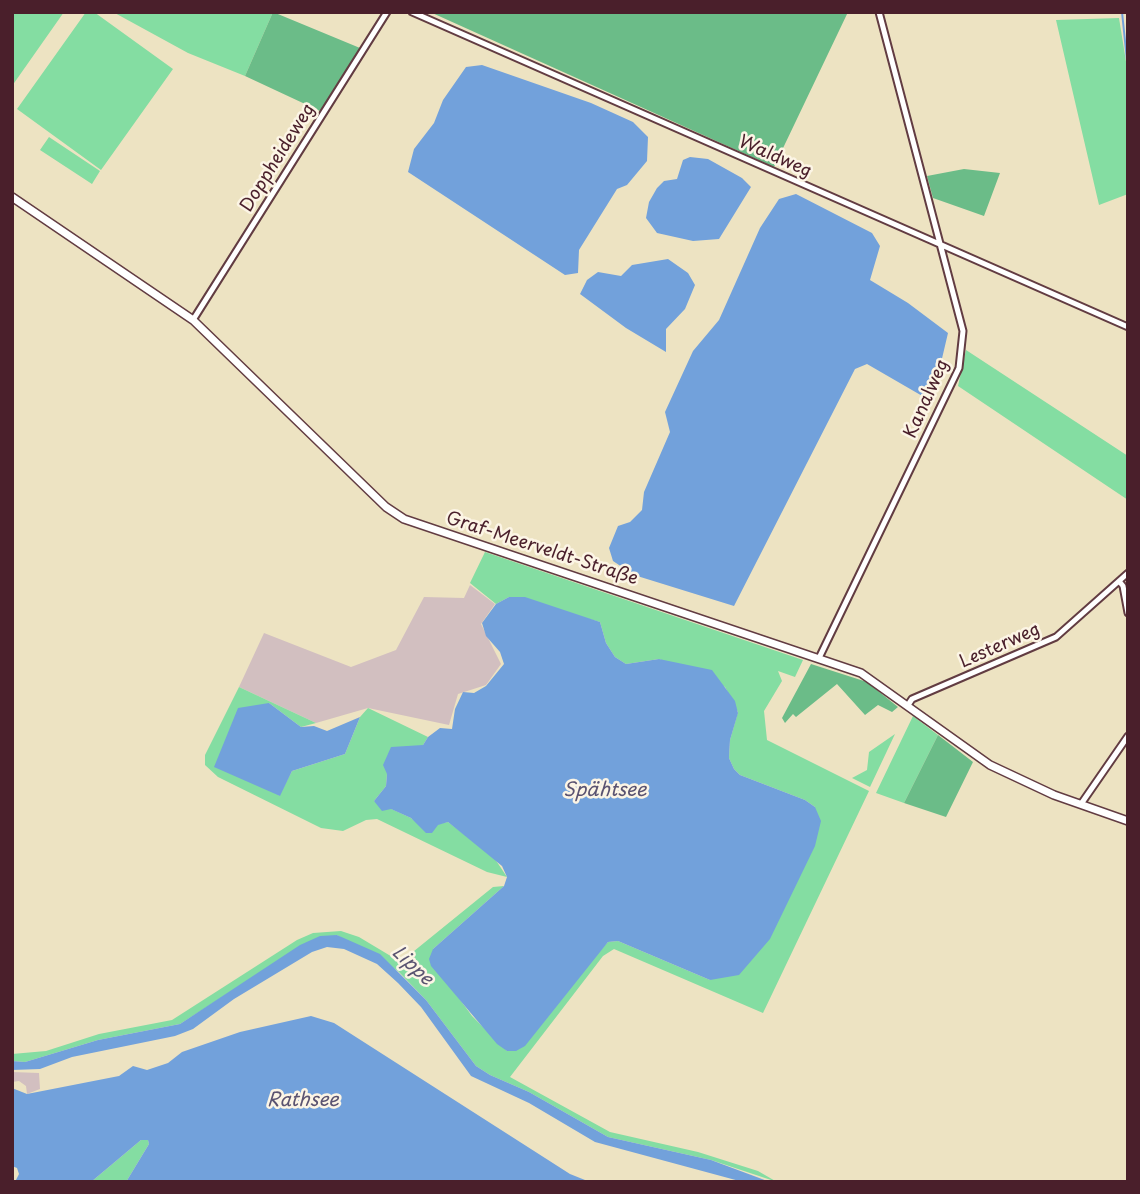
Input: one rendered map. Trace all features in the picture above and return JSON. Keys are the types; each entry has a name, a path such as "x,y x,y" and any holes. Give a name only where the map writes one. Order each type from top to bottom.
{"main road":[{"name":"Graf-Meerveldt-Straße","path":"12,197 193,320 386,507 404,519 869,677 981,760 1039,788 1128,821"}],"street":[{"name":"Doppheideweg","path":"193,320 387,12"},
{"name":"Waldweg","path":"412,12 1128,327"},
{"name":"Kanalweg","path":"819,659 959,368 962,320 879,12"},
{"name":"Lesterweg","path":"908,705 912,699 1056,637 1128,573"},
{"path":"1119,581 1123,586 1128,613"},
{"path":"1081,804 1128,736"}],"shaded area":[{"path":"470,585 495,604 481,624 501,664 486,685 458,694 449,725 368,708 316,723 239,687 264,633 351,667 396,650 424,597 464,598"},
{"path":"12,1072 39,1073 40,1089 27,1094 26,1086 19,1081 12,1082"}],"green space":[{"path":"64,12 12,86 12,13"},
{"path":"86,12 94,12 173,69 101,170 17,109"},
{"path":"113,12 273,12 245,76 188,53"},
{"path":"273,12 360,48 320,111 245,76"},
{"path":"430,12 848,12 774,167"},
{"path":"1119,18 1128,74 1128,194 1099,205 1056,20"},
{"path":"49,137 100,171 92,184 40,150"},
{"path":"964,169 1000,173 984,216 933,198 927,176"},
{"path":"966,350 1128,456 1128,500 958,386"},
{"path":"485,552 803,660 795,677 778,671 782,681 764,711 767,740 869,791 763,1013 614,949 603,956 510,1077 610,1132 698,1152 758,1171 777,1182 711,1160 608,1137 529,1092 490,1075 476,1066 426,1000 398,971 337,935 268,968 180,1024 98,1040 25,1062 12,1061 12,1054 46,1051 99,1034 172,1020 297,940 313,933 341,931 359,937 399,961 403,960 493,887 504,886 433,949 453,990 472,1016 507,1051 608,942 618,941 710,980 815,807 805,800 740,775 734,769 729,758 730,740 738,712 725,687 659,659 626,664 615,657 606,643 600,622 509,597 496,604 470,583"},
{"path":"811,664 867,682 898,707 892,712 878,705 865,715 837,684 796,717 793,714 785,723 782,718"},
{"path":"239,687 316,723 301,727 269,703 279,796 292,771 345,754 360,717 368,708 428,737 423,745 387,774 386,786 374,801 411,818 422,827 448,822 493,856 507,877 487,872 377,819 366,820 343,831 321,828 218,777 205,765 205,755"},
{"path":"913,716 938,735 904,803 876,793"},
{"path":"895,734 870,787 852,778 867,770 869,752"},
{"path":"938,735 973,762 946,817 904,803"},
{"path":"141,1140 148,1140 149,1144 126,1182 91,1182"}],"water":[{"path":"482,65 591,103 633,122 648,137 647,161 627,185 617,189 579,250 578,273 565,275 408,172 414,149 434,123 443,100 466,67"},
{"path":"690,157 708,159 742,178 751,187 719,239 693,241 657,233 646,218 649,202 657,188 664,181 677,179 683,160"},
{"path":"796,194 872,233 880,246 870,280 908,303 948,333 940,367 924,397 867,364 855,369 734,606 634,575 613,561 609,548 618,526 630,522 642,510 644,492 670,432 665,412 693,351 719,320 760,228 779,199"},
{"path":"668,259 688,273 695,285 685,309 666,329 666,352 626,328 580,294 587,280 598,272 621,276 632,265"},
{"name":"Spähtsee","path":"509,597 525,597 600,622 606,643 615,657 626,664 659,659 712,670 735,701 738,713 730,740 729,758 734,769 740,775 805,800 815,807 821,821 815,846 770,939 739,975 710,980 618,941 608,942 525,1046 516,1051 507,1051 497,1044 431,966 429,959 433,949 504,886 507,877 502,866 448,822 438,825 432,833 426,833 411,818 391,809 382,811 374,801 386,786 387,774 383,765 391,747 423,745 428,737 440,728 452,729 455,709 463,692 474,693 486,686 504,664 500,652 486,636 482,623 496,604"},
{"path":"269,703 301,727 314,726 327,731 360,717 345,754 292,771 280,796 214,767 238,708"},
{"path":"337,935 380,954 426,1000 476,1066 490,1075 529,1092 608,1137 711,1160 770,1182 743,1182 595,1142 529,1103 471,1076 421,1007 398,983 377,964 344,949 327,947 312,952 234,999 193,1029 175,1036 72,1057 40,1069 12,1070 12,1061 25,1062 98,1040 180,1024 300,945 320,936"},
{"name":"Rathsee","path":"311,1016 334,1023 570,1174 590,1182 126,1182 149,1144 148,1140 141,1140 91,1182 15,1182 19,1174 17,1168 12,1166 12,1088 27,1094 119,1076 133,1066 147,1070 168,1063 182,1052 240,1032"}],"waterway":[{"path":"1122,12 1128,70"}],"water label":[{"name":"Lippe","path":"412,966"}]}
